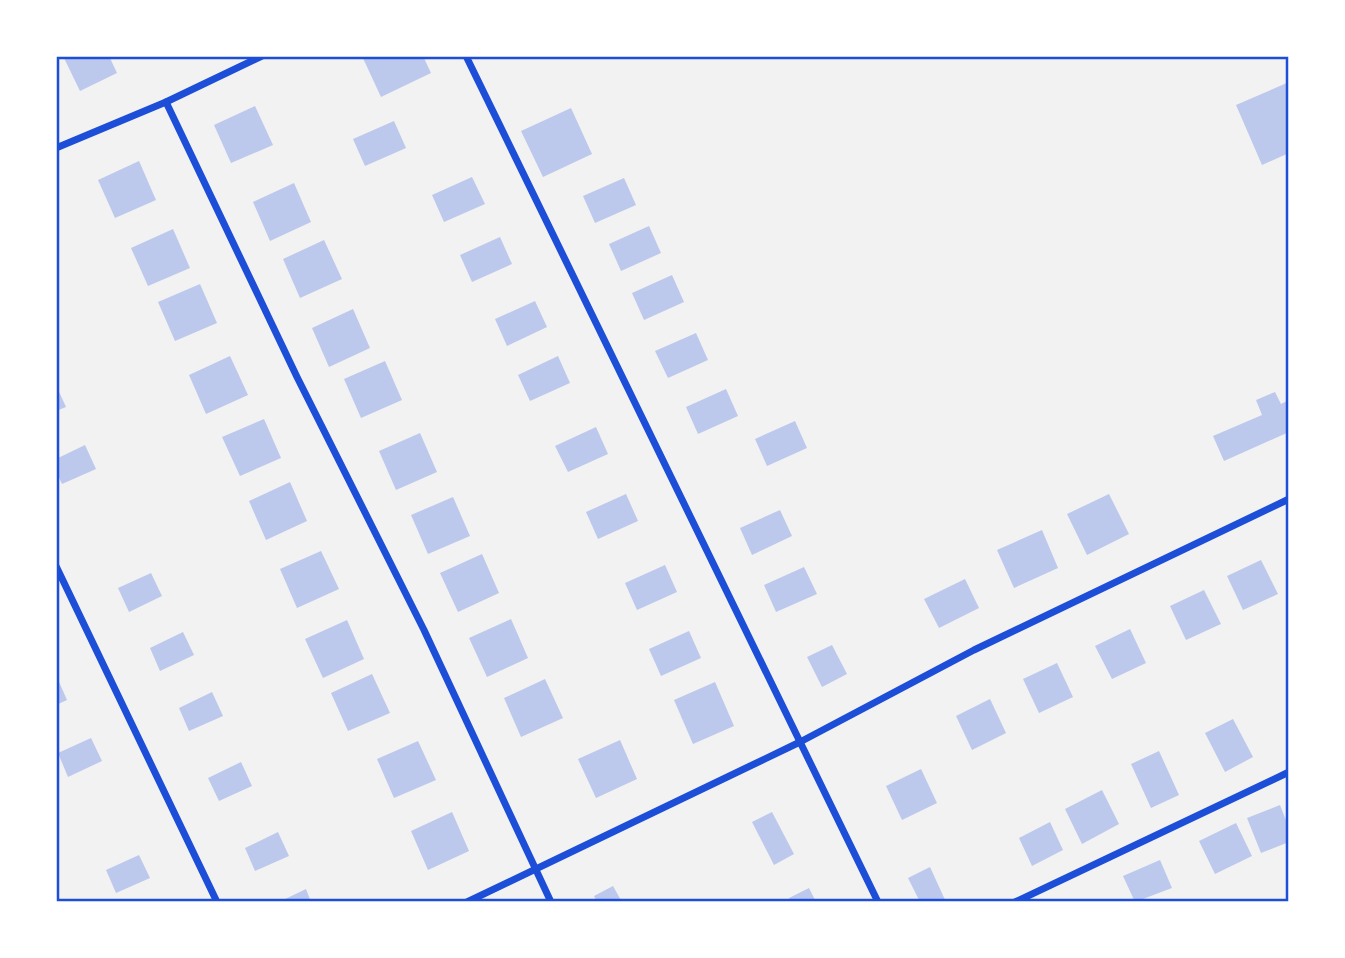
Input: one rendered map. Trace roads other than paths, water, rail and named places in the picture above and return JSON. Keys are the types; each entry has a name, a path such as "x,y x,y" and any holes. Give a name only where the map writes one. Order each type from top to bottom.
{"street":[{"path":"56,148 166,102 262,56"},
{"path":"466,56 878,902"},
{"path":"166,102 297,377 424,630 551,902"},
{"path":"467,902 800,742 974,650 1289,499"},
{"path":"56,566 217,902"},
{"path":"1015,902 1289,772"}]}
